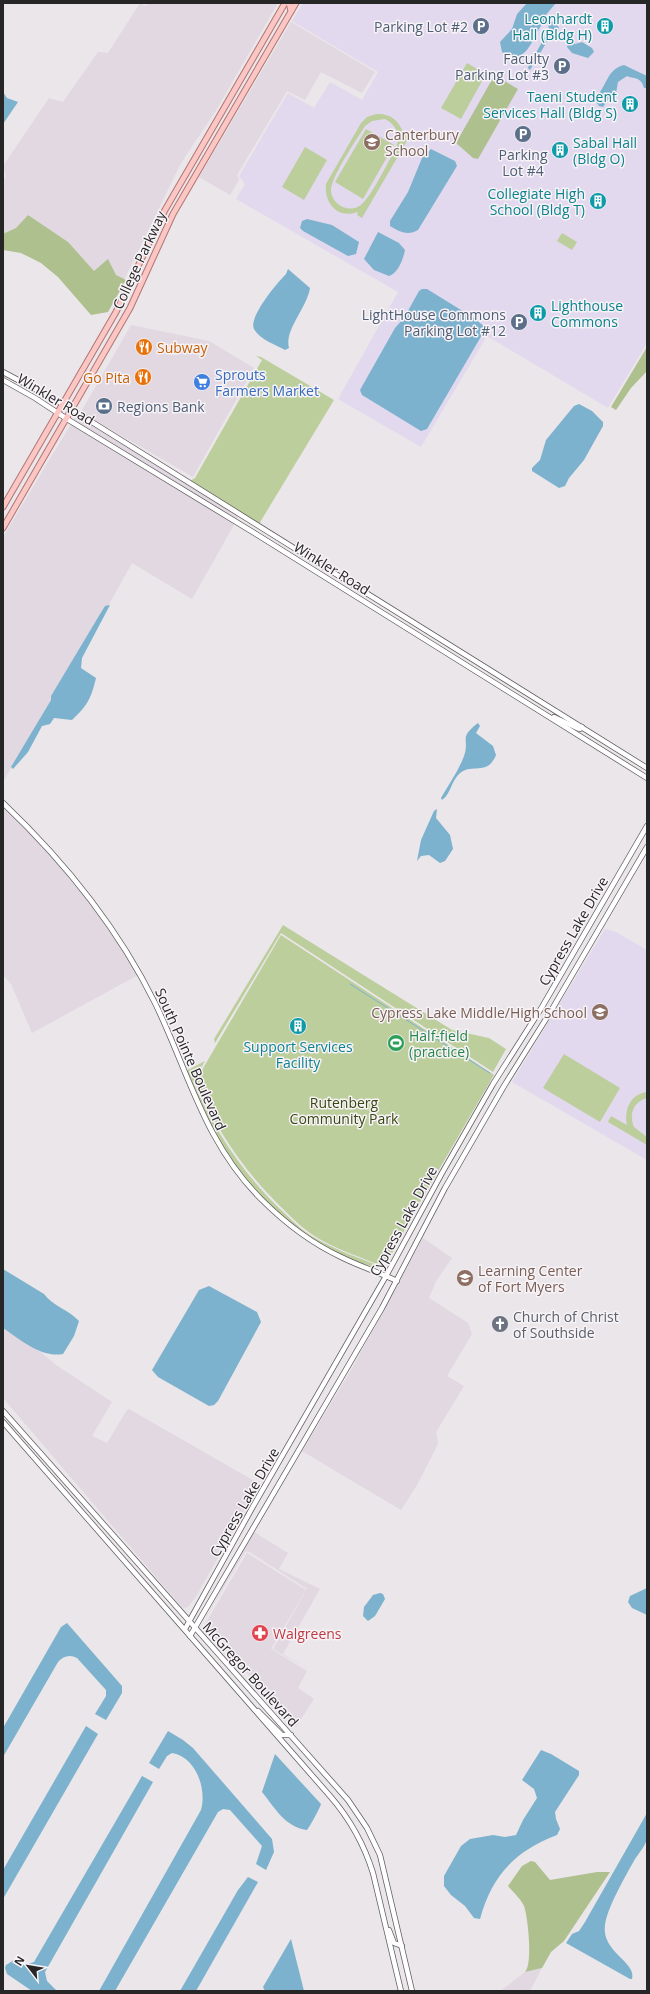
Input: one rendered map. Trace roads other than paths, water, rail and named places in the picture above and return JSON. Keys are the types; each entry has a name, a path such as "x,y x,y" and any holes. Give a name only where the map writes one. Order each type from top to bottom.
{"main road":[{"name":"College Parkway","path":"3,507 124,297 165,210 285,3"},
{"path":"289,3 292,11"},
{"name":"College Parkway","path":"3,528 72,411 130,308 173,214 296,3"},
{"name":"Winkler Road","path":"3,372 63,404 647,768"},
{"name":"Winkler Road","path":"3,380 58,412 67,419 263,538 647,778"},
{"path":"16,485 25,490"},
{"path":"548,715 558,718 577,728 580,729 582,727"},
{"name":"South Pointe Boulevard","path":"3,803 43,842 70,873 90,897 121,943 156,1006 208,1126 227,1158 241,1176 267,1205 302,1234 340,1257 397,1281"},
{"name":"Cypress Lake Drive","path":"185,1630 251,1510 386,1276 430,1194 482,1104 542,1007 647,826"},
{"name":"Cypress Lake Drive","path":"190,1636 397,1281 449,1182 504,1086 552,1011 647,847"},
{"name":"McGregor Boulevard","path":"3,1411 331,1780 367,1828 385,1870 412,1991"},
{"path":"305,1417 314,1423"},
{"name":"McGregor Boulevard","path":"3,1422 340,1807 352,1824 369,1859 401,1991"},
{"path":"250,1706 256,1708 282,1736 291,1735"},
{"path":"383,1915 394,1943 402,1946"}],"water":[{"path":"527,3 556,3 545,16 549,21 556,22 559,28 554,30 530,70 528,68 529,65 549,30 548,24 542,24 527,50 517,56 510,56 502,52 500,42 512,29 517,14"},
{"path":"566,31 571,34 575,44 582,42 592,48 594,52 588,58 572,53 567,47 569,40 565,33"},
{"path":"624,65 647,76 647,88 644,88 641,81 627,76 618,82 616,93 610,97 603,107 599,106 594,99 602,90 614,70"},
{"path":"3,92 7,98 18,102 3,124"},
{"path":"431,149 455,161 457,166 418,230 407,233 390,226 390,221 408,192 422,158"},
{"path":"307,219 332,225 359,242 356,254 348,256 303,231 300,228 302,221"},
{"path":"378,232 399,243 405,250 400,266 389,276 374,270 364,259"},
{"path":"288,269 310,288 305,303 290,334 288,341 289,348 285,350 256,333 253,324 259,308 286,274"},
{"path":"422,289 427,289 474,318 486,328 427,429 421,431 362,395 360,390 395,328 404,318 419,291"},
{"path":"579,404 592,411 603,422 603,426 584,460 569,478 565,486 559,488 532,471 532,468 540,460 546,440 574,406"},
{"path":"110,605 82,658 81,668 96,678 88,702 72,720 54,718 50,724 42,726 28,752 13,769 11,767 51,700 51,696 105,606"},
{"path":"478,723 480,726 476,733 493,746 496,755 488,766 484,768 469,769 459,774 447,795 442,800 441,798 457,772 464,756 466,750 466,736 468,732"},
{"path":"437,809 436,818 450,835 453,849 445,861 440,863 429,855 421,856 417,861 421,840 434,811"},
{"path":"3,1269 44,1294 52,1302 79,1321 74,1336 63,1354 55,1355 39,1351 24,1343 3,1328"},
{"path":"209,1286 257,1312 261,1322 218,1401 214,1405 209,1406 158,1377 152,1370 199,1290"},
{"path":"647,1588 647,1615 632,1608 628,1602 630,1596"},
{"path":"380,1593 383,1594 385,1599 375,1616 368,1621 363,1616 364,1607 373,1595"},
{"path":"67,1623 122,1686 122,1693 106,1720 95,1714 106,1696 106,1690 77,1658 69,1656 62,1658 58,1662 3,1757 3,1728 61,1627"},
{"path":"86,1726 98,1734 3,1899 3,1870"},
{"path":"168,1731 193,1748 272,1839 274,1852 266,1870 256,1864 262,1846 230,1810 223,1809 218,1812 115,1991 99,1991 201,1810 201,1784 198,1775 188,1761 172,1753 167,1756 159,1769 149,1763"},
{"path":"541,1750 551,1754 579,1771 579,1775 555,1812 560,1829 557,1835 542,1841 529,1849 507,1866 491,1890 480,1919 474,1918 465,1906 451,1895 444,1886 444,1876 461,1846 470,1839 493,1835 505,1837 516,1835 523,1820 537,1798 534,1789 522,1780"},
{"path":"275,1754 321,1804 307,1830 293,1825 281,1816 262,1792"},
{"path":"142,1776 153,1782 45,1972 47,1981 57,1991 32,1991 7,1974 5,1968 6,1965 14,1960 25,1965 34,1962"},
{"path":"647,1813 646,1841 617,1892 606,1918 605,1925 605,1934 608,1942 629,1967 632,1973 632,1979 630,1979 566,1943 572,1934 579,1931 585,1922"},
{"path":"248,1877 258,1882 196,1991 180,1991 238,1890"},
{"path":"291,1939 304,1991 265,1991 263,1987"}],"waterway":[{"path":"350,984 490,1073"}],"place":[{"name":"Parking Lot #2","path":"481,26"},
{"name":"Leonhardt Hall (Bldg H)","path":"605,26"},
{"name":"Faculty Parking Lot #3","path":"562,66"},
{"name":"Taeni Student Services Hall (Bldg S)","path":"630,104"},
{"name":"Parking Lot #4","path":"523,134"},
{"name":"Canterbury School","path":"372,142"},
{"name":"Sabal Hall (Bldg O)","path":"560,150"},
{"name":"Collegiate High School (Bldg T)","path":"598,201"},
{"name":"Lighthouse Commons","path":"538,313"},
{"name":"LightHouse Commons Parking Lot #12","path":"519,322"},
{"name":"Subway","path":"144,347"},
{"name":"Go Pita","path":"143,377"},
{"name":"Sprouts Farmers Market","path":"202,382"},
{"name":"Regions Bank","path":"104,406"},
{"name":"Cypress Lake Middle/High School","path":"600,1012"},
{"name":"Support Services Facility","path":"298,1026"},
{"name":"Half-field (practice)","path":"396,1043"},
{"name":"Learning Center of Fort Myers","path":"465,1278"},
{"name":"Church of Christ of Southside","path":"500,1324"},
{"name":"Walgreens","path":"260,1633"}],"park label":[{"name":"Rutenberg Community Park","path":"344,1110"}]}
